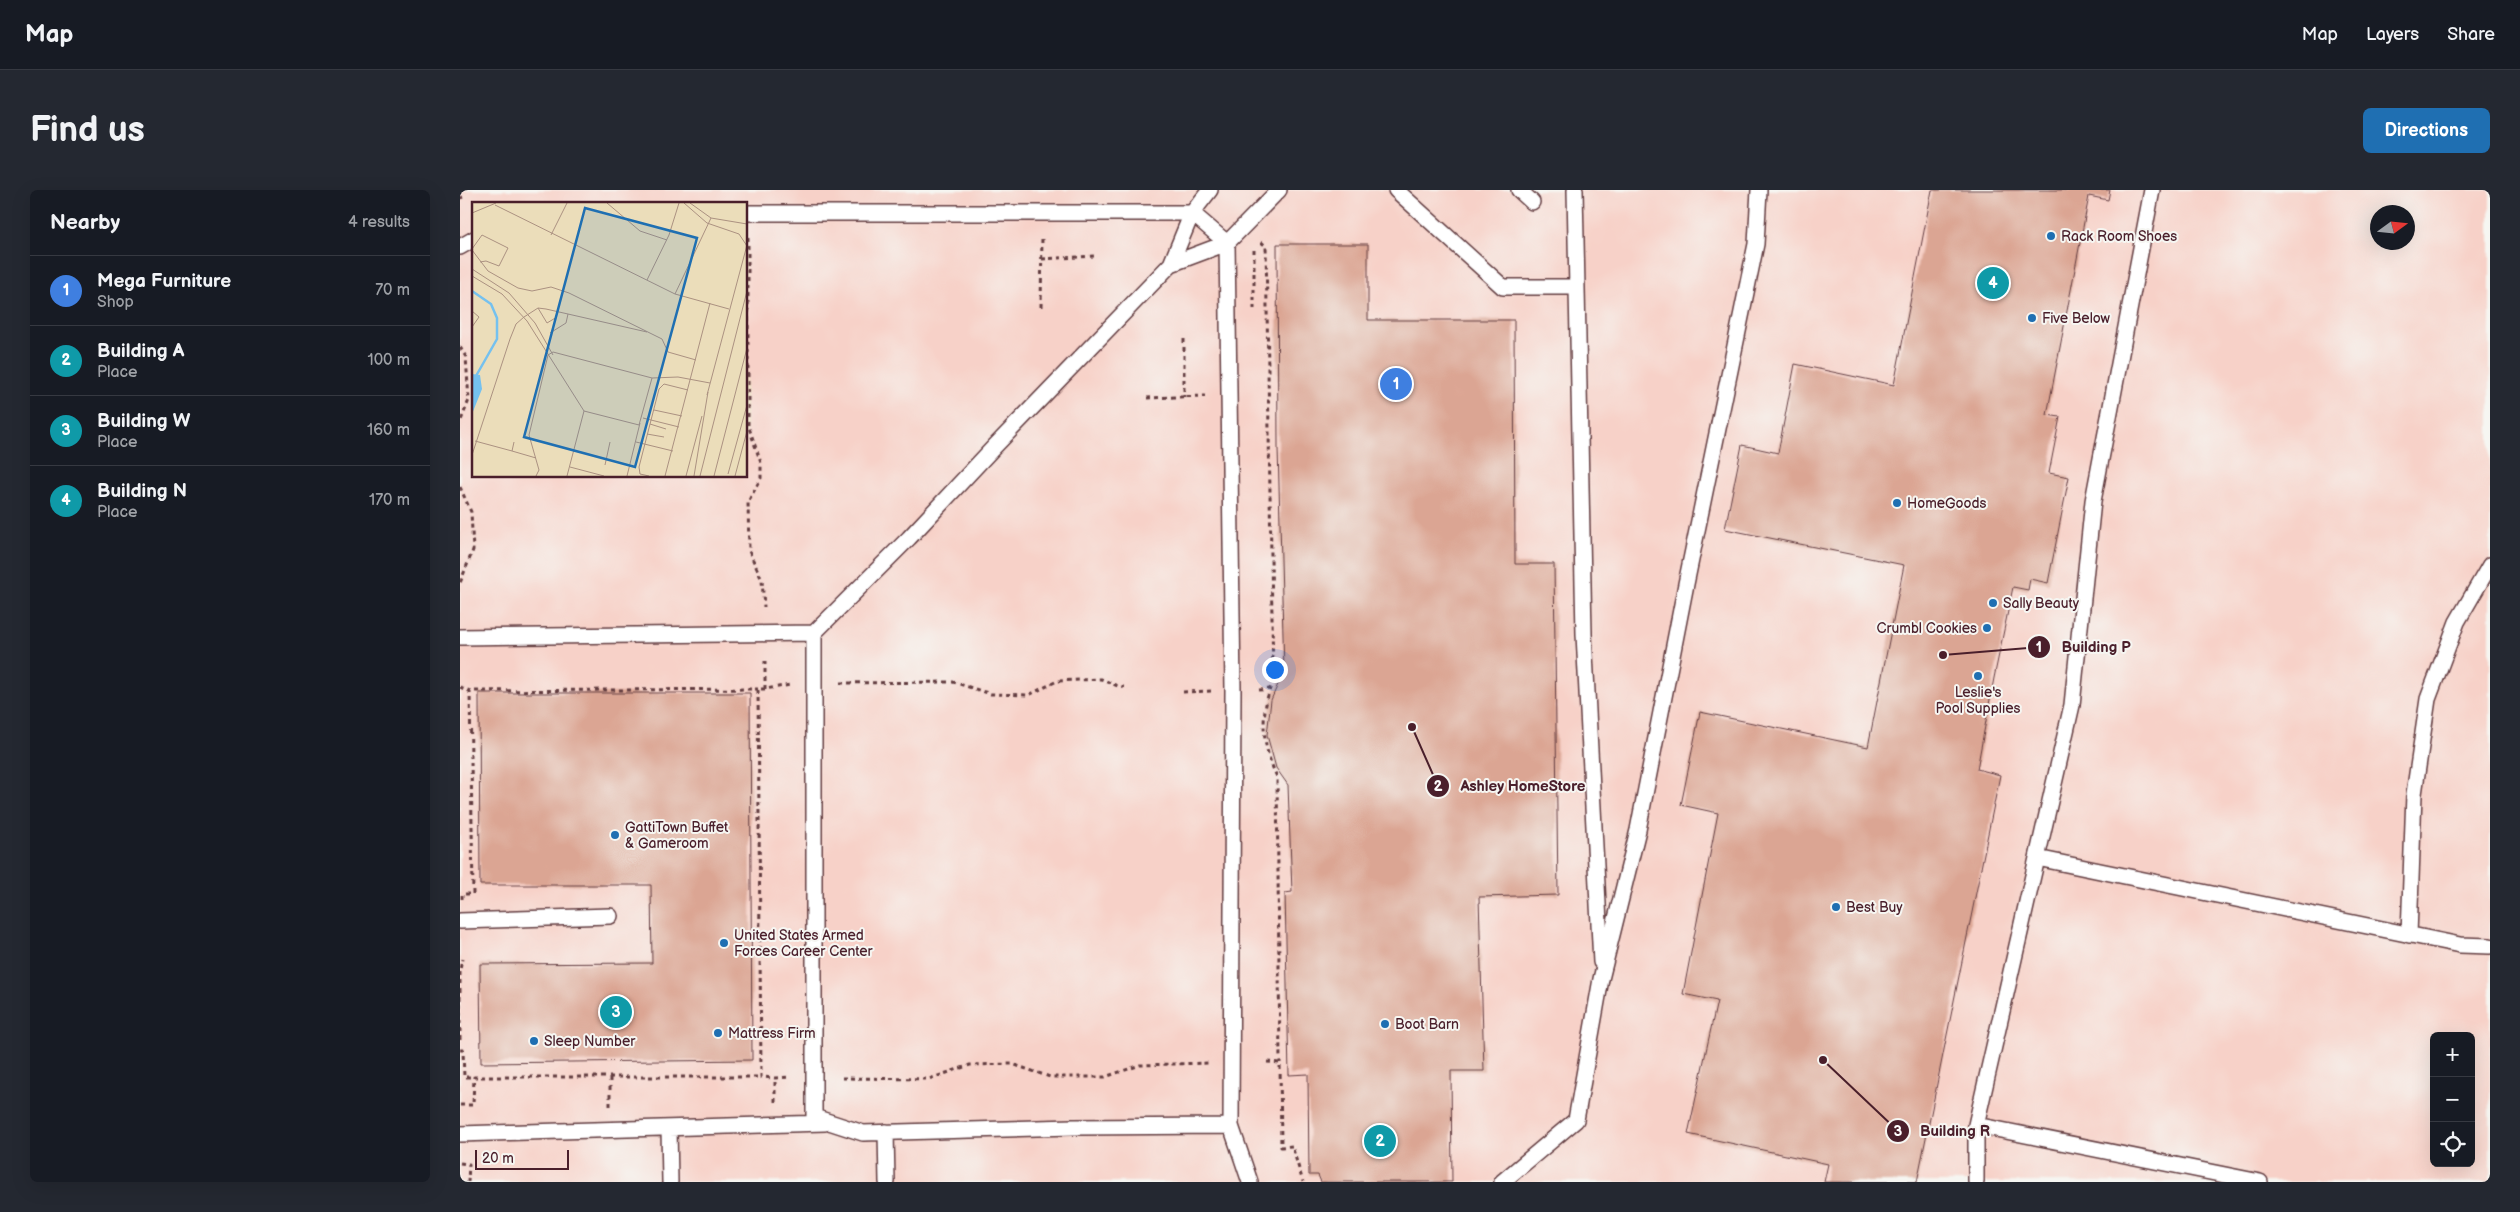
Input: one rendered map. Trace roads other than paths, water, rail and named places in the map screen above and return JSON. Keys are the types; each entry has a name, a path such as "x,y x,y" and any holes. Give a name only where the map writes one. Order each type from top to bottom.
{"lane":[{"path":"460,638 814,633 909,538 994,446 1171,264 1192,213 1210,190"},
{"path":"1171,264 1227,243 1279,190"},
{"path":"1396,190 1502,287 1577,287"},
{"path":"1519,190 1532,202"},
{"path":"1575,190 1584,634 1601,979"},
{"path":"1502,1182 1576,1120 1601,979 1638,830 1686,584 1756,244 1759,190"},
{"path":"1976,1182 1976,1125 2072,705 2093,501 2152,190"},
{"path":"748,213 1192,213 1227,243 1233,690 1231,1126 1250,1182"},
{"path":"460,247 472,240"},
{"path":"2409,935 2414,794 2428,699 2457,622 2490,565"},
{"path":"814,633 814,1117 864,1133 1073,1127 1231,1126"},
{"path":"2037,858 2460,945 2490,946"},
{"path":"460,921 610,916"},
{"path":"460,1134 832,1123"},
{"path":"1976,1125 2260,1182"},
{"path":"669,1128 670,1182"},
{"path":"886,1132 887,1182"}],"place":[{"name":"Rack Room Shoes","path":"2051,236"},
{"name":"Building N","path":"1993,283"},
{"name":"Five Below","path":"2032,318"},
{"name":"Mega Furniture","path":"1396,384"},
{"name":"HomeGoods","path":"1897,503"},
{"name":"Sally Beauty","path":"1993,603"},
{"name":"Crumbl Cookies","path":"1987,628"},
{"name":"Building P","path":"1943,655"},
{"name":"Leslie's Pool Supplies","path":"1978,676"},
{"name":"Ashley HomeStore","path":"1412,727"},
{"name":"GattiTown Buffet & Gameroom","path":"615,835"},
{"name":"Best Buy","path":"1836,907"},
{"name":"United States Armed Forces Career Center","path":"724,943"},
{"name":"Building W","path":"616,1012"},
{"name":"Boot Barn","path":"1385,1024"},
{"name":"Mattress Firm","path":"718,1033"},
{"name":"Sleep Number","path":"534,1041"},
{"name":"Building R","path":"1823,1060"},
{"name":"Building A","path":"1380,1141"}]}
